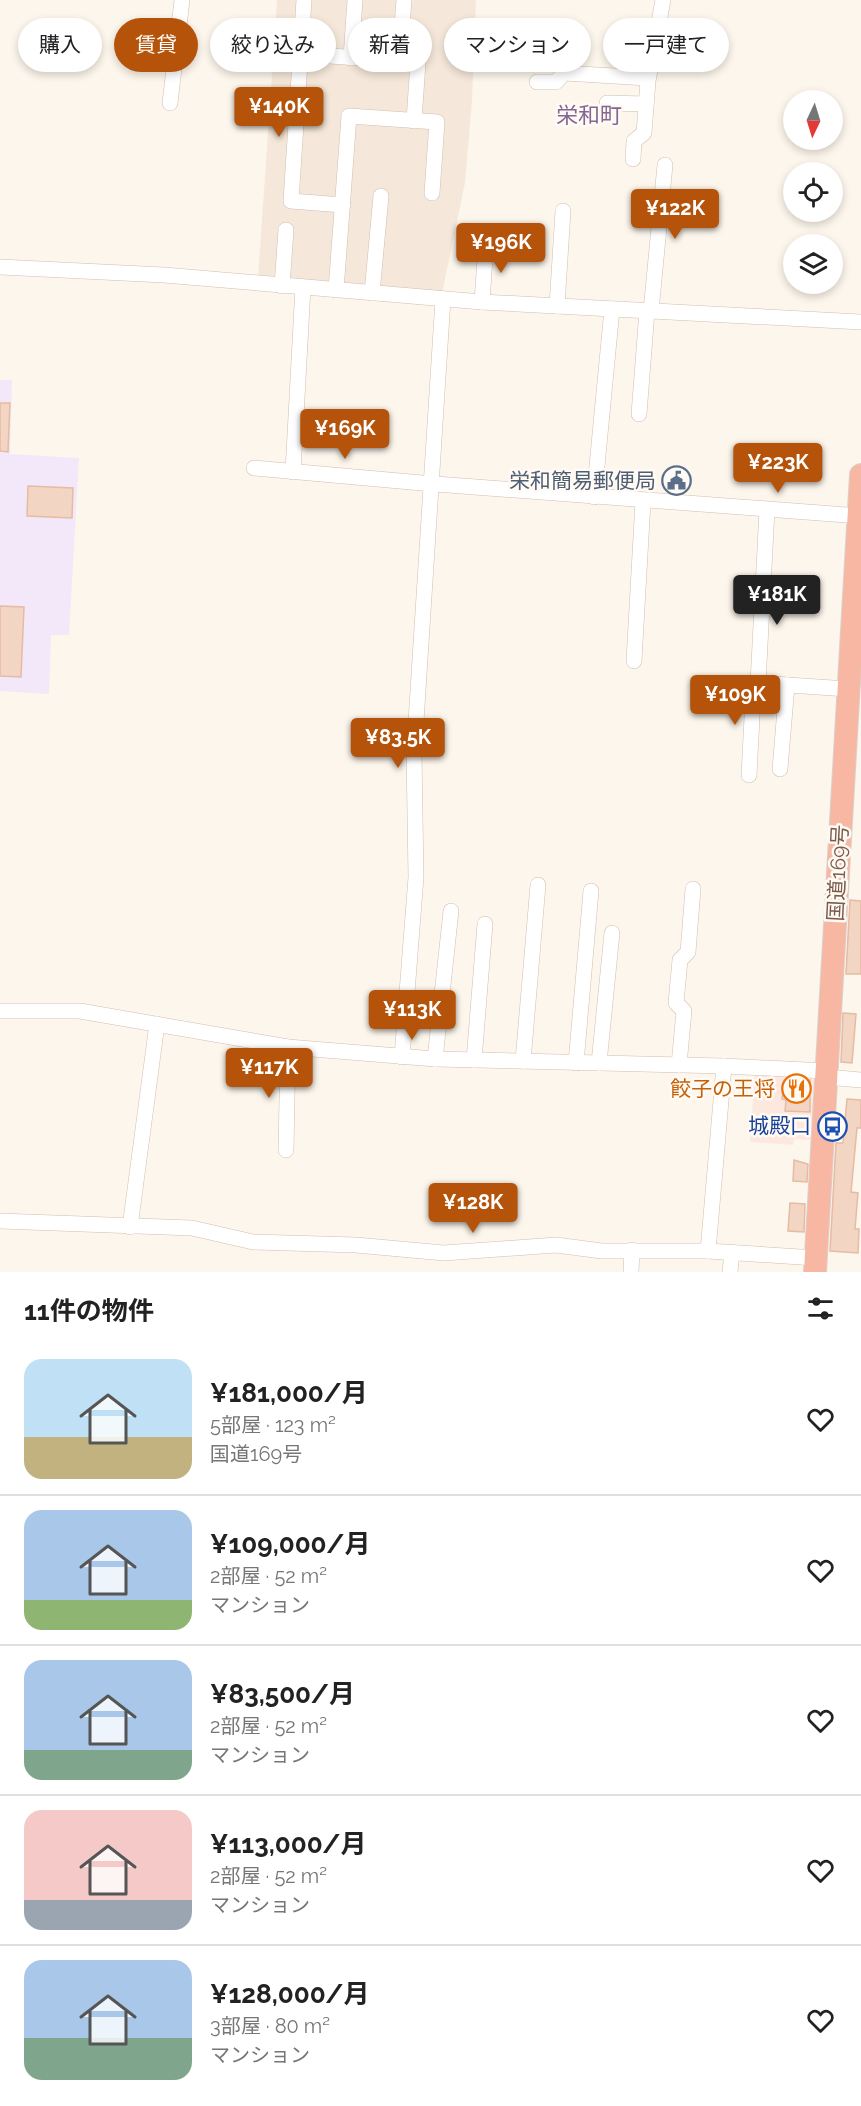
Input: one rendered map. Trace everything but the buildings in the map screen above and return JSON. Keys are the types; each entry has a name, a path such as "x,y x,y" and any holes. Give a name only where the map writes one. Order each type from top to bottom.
{"highway":[{"name":"国道169号","path":"816,1265 852,700 861,475"}],"street":[{"path":"170,103 182,0"},
{"path":"303,18 304,0"},
{"path":"354,18 355,0"},
{"path":"403,18 404,0"},
{"path":"633,159 634,141 644,133 648,78 663,0"},
{"path":"300,72 291,201 343,205"},
{"path":"414,121 417,72"},
{"path":"537,82 556,82 564,73 648,78"},
{"path":"607,103 646,104"},
{"path":"336,290 349,116 437,122 432,193"},
{"path":"639,414 665,165"},
{"path":"372,293 381,196"},
{"path":"557,306 563,210"},
{"path":"282,286 286,230"},
{"path":"482,302 486,244"},
{"path":"0,267 164,275 482,302 861,322"},
{"path":"293,472 303,287"},
{"path":"402,1057 416,877 414,753 433,484 443,299"},
{"path":"594,497 612,309"},
{"path":"254,468 643,501 767,510 860,513"},
{"path":"634,661 643,501"},
{"path":"749,775 753,698 758,683 767,510"},
{"path":"758,683 787,685 852,700"},
{"path":"780,769 787,685"},
{"path":"523,1061 538,885"},
{"path":"679,1065 684,1011 676,1003 680,960 688,952 693,888"},
{"path":"576,1063 591,891"},
{"path":"435,1059 451,911"},
{"path":"474,1060 485,924"},
{"path":"599,1063 612,933"},
{"path":"0,1011 80,1011 288,1047 402,1057 724,1066 827,1074 861,1080"},
{"path":"130,1227 157,1024"},
{"path":"286,1150 288,1047"},
{"path":"708,1251 724,1066"},
{"path":"0,1221 192,1228 254,1242 356,1245 444,1253 556,1245 602,1251 732,1252 816,1265"},
{"path":"631,1272 632,1250"},
{"path":"730,1272 732,1252"}],"shaded area":[{"path":"277,0 476,0 475,18 444,18 444,72 473,72 465,183 442,293 258,279 272,72 336,72 336,18 276,18"},
{"path":"0,380 12,380 10,454 79,458 69,635 51,635 49,694 0,691"},
{"path":"755,1071 807,1075 816,1082 811,1140 794,1139 793,1145 750,1142"}],"place":[{"name":"栄和簡易郵便局","path":"677,481"},
{"name":"餃子の王将","path":"796,1089"},
{"name":"城殿口","path":"832,1126"}],"district":[{"name":"栄和町","path":"589,115"}]}
